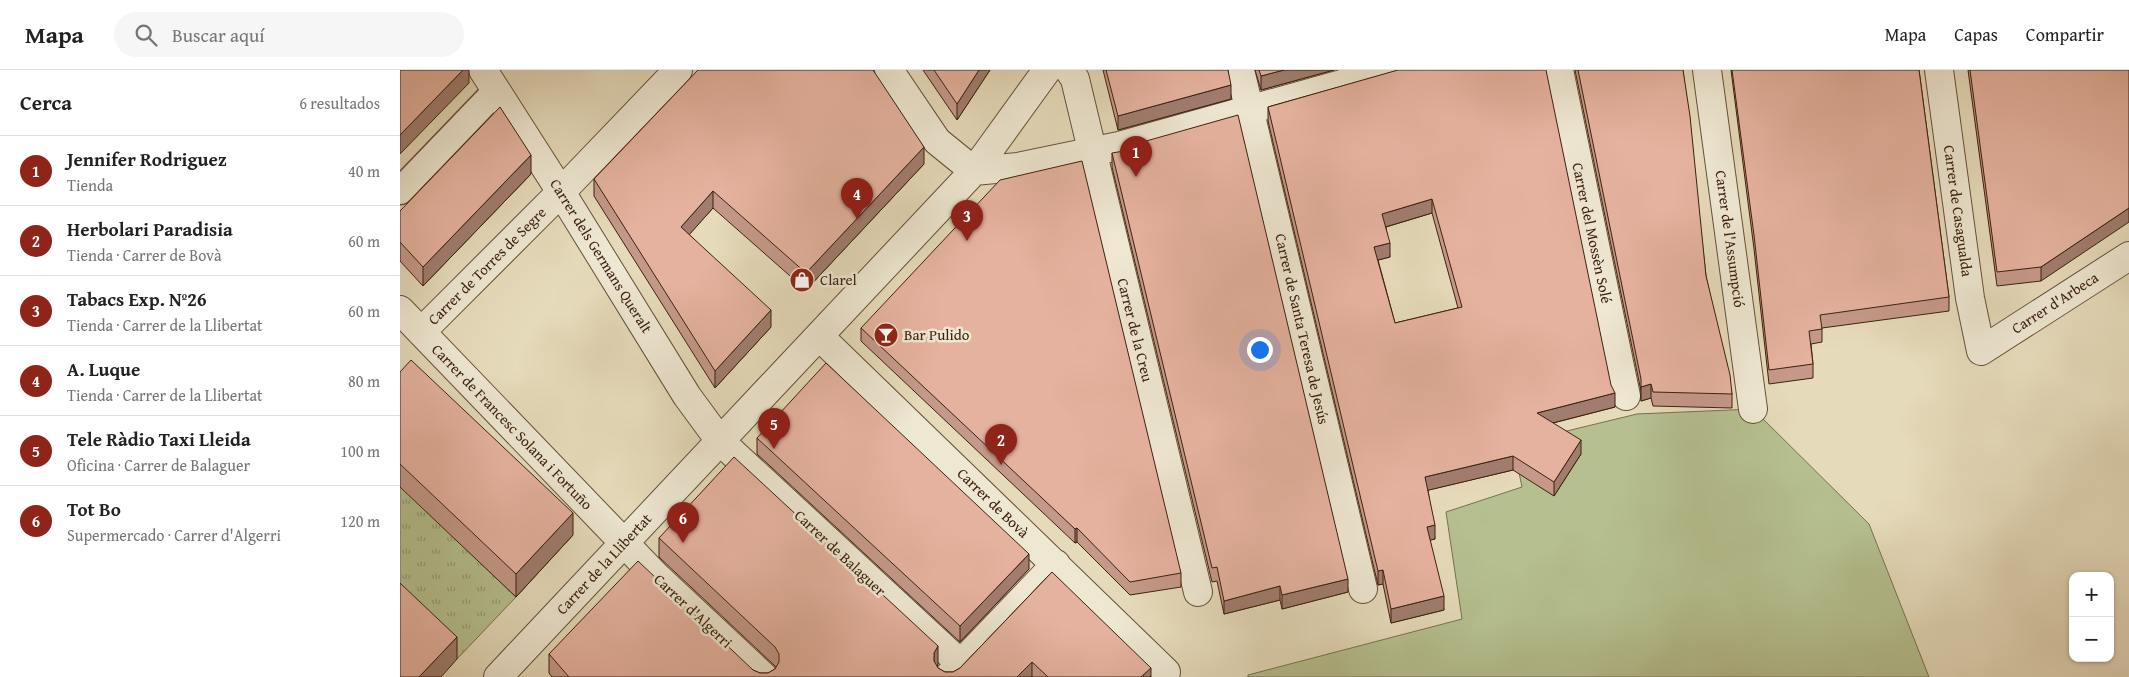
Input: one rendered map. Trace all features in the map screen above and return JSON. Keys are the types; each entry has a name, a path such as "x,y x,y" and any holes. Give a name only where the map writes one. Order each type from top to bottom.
{"street":[{"name":"Carrer de Torres de Segre","path":"421,332 562,192 678,70"},
{"path":"889,70 937,141 974,171 1018,167 1091,152 1392,70"},
{"name":"Carrer de la Llibertat","path":"501,676 974,171 1047,70"},
{"name":"Carrer de la Creu","path":"1069,70 1075,79 1198,592"},
{"name":"Carrer de Santa Teresa de Jesús","path":"1240,70 1363,588"},
{"name":"Carrer del Mossèn Solé","path":"1559,70 1626,396"},
{"name":"Carrer de l'Assumpció","path":"1706,70 1753,409"},
{"name":"Carrer de Casagualda","path":"1939,70 1970,298 1981,351"},
{"name":"Carrer dels Germans Queralt","path":"490,80 562,192 687,396 720,441"},
{"path":"400,191 490,80"},
{"name":"Carrer d'Arbeca","path":"1981,351 2129,256"},
{"name":"Carrer de Francesc Solana i Fortuño","path":"400,310 624,543"},
{"name":"Carrer de Bovà","path":"818,336 1166,672"},
{"name":"Carrer de Balaguer","path":"720,441 954,670"},
{"name":"Carrer d'Algerri","path":"624,543 655,576 764,677"},
{"path":"954,670 1056,564"}],"green space":[{"path":"1753,409 1869,524 1929,677 1248,677 1248,675 1462,619 1446,512 1522,487 1513,444 1637,414"},
{"path":"400,486 516,597 457,659 400,606"}],"building":[{"path":"400,70 463,70 400,135"},
{"path":"698,70 873,70 924,147 806,273 713,191 681,227 771,310 715,371 594,179"},
{"path":"934,70 979,70 957,104"},
{"path":"1106,70 1228,70 1231,85 1118,116"},
{"path":"1259,70 1284,70 1261,76"},
{"path":"1398,70 1546,70 1611,385 1615,393 1537,413 1581,440 1554,482 1513,456 1425,477 1435,525 1427,527 1444,596 1391,609 1383,570 1378,571 1268,107","holes":["1432,199 1462,307 1395,323 1374,247 1390,243 1382,214"]},
{"path":"1578,70 1683,70 1690,116 1706,276 1730,375 1732,394 1653,392 1651,384 1641,387 1641,379"},
{"path":"1732,70 1919,70 1949,297 1820,315 1822,329 1809,331 1813,364 1769,370 1754,235"},
{"path":"1970,70 2129,70 2129,208 2041,267 1997,272"},
{"path":"500,107 531,155 423,267 400,242 400,211"},
{"path":"1238,115 1348,579 1282,595 1280,586 1224,601 1217,567 1212,568 1112,153 1124,151 1125,147"},
{"path":"1082,161 1181,573 1130,582 1077,528 1075,529 861,328 1000,180"},
{"path":"411,360 573,513 516,574 400,464 400,372"},
{"path":"826,363 1029,554 960,626 757,438"},
{"path":"734,457 938,646 934,653 934,661 938,668 945,672 953,672 960,668 1052,572 1151,668 1141,677 1048,677 1032,662 1017,677 569,677 549,654 638,561 753,670 760,673 768,673 775,669 779,662 779,654 775,647 659,538"},
{"path":"400,583 457,637 419,677 400,677"}],"place":[{"name":"Jennifer Rodriguez","path":"1136,177"},
{"name":"A. Luque","path":"857,219"},
{"name":"Tabacs Exp. Nº26","path":"967,241"},
{"name":"Clarel","path":"802,280"},
{"name":"Bar Pulido","path":"886,335"},
{"name":"Tele Ràdio Taxi Lleida","path":"774,449"},
{"name":"Herbolari Paradisia","path":"1001,465"},
{"name":"Tot Bo","path":"683,543"}]}
